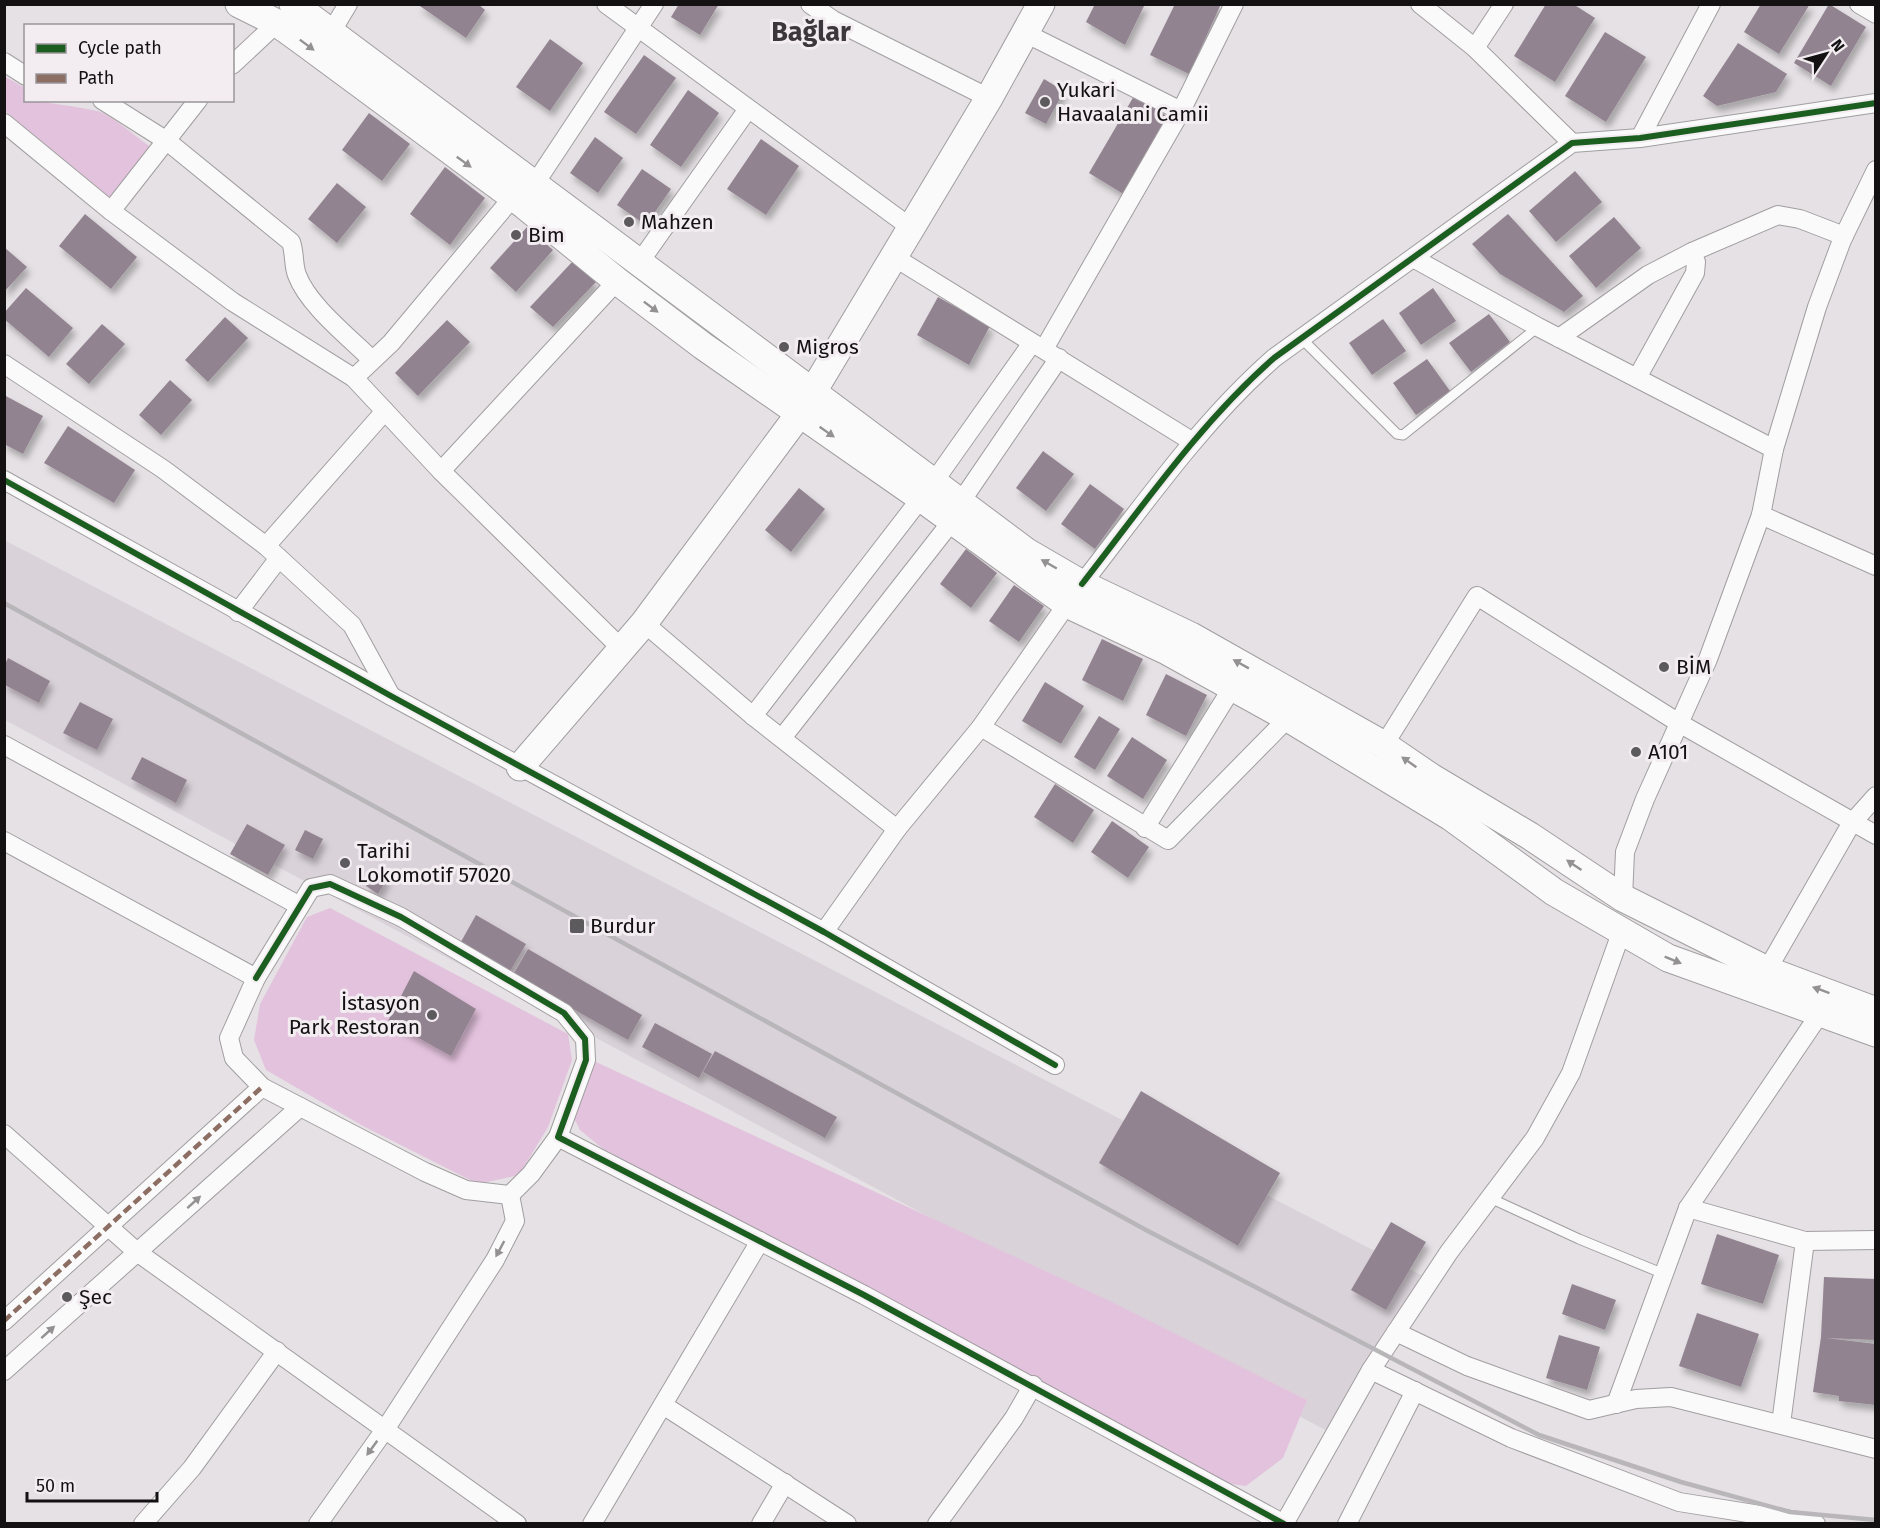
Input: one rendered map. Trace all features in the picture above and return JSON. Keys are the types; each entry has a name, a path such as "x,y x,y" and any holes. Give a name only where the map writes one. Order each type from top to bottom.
{"main road":[{"path":"239,4 285,14 330,34 524,191 617,281 703,346 806,403"},
{"path":"519,766 623,650 806,403 989,98 1041,4"},
{"path":"285,14 524,191 639,263 806,403 956,512 1027,552 1075,594 1165,650 1288,718 1451,817 1554,891 1622,933 1668,958 1819,1015 1875,1033"},
{"path":"1075,594 1191,636 1384,745 1431,777 1530,836 1623,898 1767,970 1875,1011"},
{"path":"1622,933 1623,898"}],"street":[{"path":"330,34 348,4"},
{"path":"606,4 910,227"},
{"path":"354,378 391,343 524,191 654,4"},
{"path":"810,4 833,20 989,98"},
{"path":"782,738 956,512 1181,111 1234,4"},
{"path":"1420,4 1475,48 1572,143"},
{"path":"1475,48 1504,4"},
{"path":"1640,138 1711,4"},
{"path":"1859,4 1875,14"},
{"path":"234,63 285,14"},
{"path":"1025,33 1181,111"},
{"path":"4,62 24,75"},
{"path":"105,102 166,141 291,242 295,254 296,274 313,302 372,360"},
{"path":"111,211 196,102"},
{"path":"824,932 897,829 981,728 1075,594 1193,442 1247,382 1302,339 1416,259 1572,143 1640,138 1875,103"},
{"path":"639,263 748,108"},
{"path":"4,123 111,211 233,302 354,378 441,471 623,650"},
{"path":"1623,898 1624,852 1645,799 1708,659 1761,515 1774,449 1816,306 1844,236 1875,170"},
{"path":"1559,338 1648,275 1692,252 1778,214 1800,219 1844,236"},
{"path":"1637,378 1695,273 1696,262 1692,252"},
{"path":"894,257 1193,442"},
{"path":"1416,259 1538,327 1774,449"},
{"path":"441,471 617,281"},
{"path":"753,716 927,490 1045,350"},
{"path":"4,364 163,469 273,552 352,625 391,696"},
{"path":"238,612 273,552 385,411"},
{"path":"4,480 238,612 824,932 1055,1065"},
{"path":"1761,515 1875,566"},
{"path":"1384,745 1478,596 1679,723 1851,824 1875,835"},
{"path":"644,623 753,716 897,829"},
{"path":"1145,828 1232,688"},
{"path":"981,728 1168,840 1288,718"},
{"path":"4,745 300,906"},
{"path":"1767,970 1851,824 1875,796"},
{"path":"4,840 256,978"},
{"path":"330,884 401,917 564,1013 585,1039 586,1060 558,1137 531,1174 510,1195 466,1190 262,1087 234,1058 229,1038 256,978 311,888 330,884"},
{"path":"558,1137 1033,1385 1284,1524 1371,1370 1449,1252 1535,1138 1571,1072 1622,933"},
{"path":"1616,1404 1688,1208 1819,1015"},
{"path":"4,1321 262,1087"},
{"path":"4,1371 300,1107"},
{"path":"4,1134 137,1252 387,1428 517,1524"},
{"path":"318,1524 387,1428 500,1250 515,1221 510,1195"},
{"path":"1688,1208 1805,1241 1875,1240"},
{"path":"592,1524 760,1241"},
{"path":"1781,1424 1805,1241"},
{"path":"1396,1332 1467,1366 1589,1410 1636,1399 1671,1398 1875,1449"},
{"path":"143,1524 192,1468 277,1351"},
{"path":"1371,1370 1511,1438 1678,1502 1816,1524"},
{"path":"937,1524 1014,1418 1033,1385"},
{"path":"1347,1524 1415,1391"},
{"path":"663,1405 847,1524"},
{"path":"761,1524 784,1483"}],"lane":[{"path":"1302,339 1397,434 1404,435 1538,327"},
{"path":"1490,1198 1578,1239 1664,1274"}],"shaded area":[{"path":"4,76 24,87 24,102 41,102 98,111 122,125 152,148 112,199 5,111"},
{"path":"4,540 1421,1275 1340,1438 5,720"},
{"path":"330,908 568,1034 572,1060 548,1127 519,1175 478,1184 363,1126 266,1070 254,1040 260,1004 307,917"},
{"path":"596,1062 1112,1302 1307,1400 1283,1458 1246,1486 1210,1481 602,1148 580,1130 571,1112 576,1093"}],"building":[{"path":"417,4 478,4 485,10 466,38"},
{"path":"679,4 719,4 700,35 671,17"},
{"path":"1095,4 1145,4 1125,45 1086,22"},
{"path":"1175,4 1221,4 1189,74 1150,55"},
{"path":"1546,4 1573,4 1595,18 1555,82 1514,56"},
{"path":"1761,4 1810,4 1779,54 1744,32"},
{"path":"1829,4 1866,27 1831,86 1794,63"},
{"path":"1605,32 1646,57 1606,122 1565,96"},
{"path":"550,39 583,63 550,111 516,87"},
{"path":"1738,43 1787,74 1776,92 1717,106 1703,96"},
{"path":"644,55 676,78 636,134 604,112"},
{"name":"Yukari Havaalani Camii","path":"1044,79 1064,91 1046,124 1025,113"},
{"path":"688,90 719,113 681,167 650,145"},
{"path":"1134,96 1170,118 1125,195 1089,173"},
{"path":"369,113 410,144 382,181 342,150"},
{"path":"595,137 623,158 598,193 570,173"},
{"path":"761,139 799,166 766,215 727,189"},
{"path":"445,167 485,198 450,245 410,214"},
{"path":"642,169 671,189 646,225 617,205"},
{"path":"1575,171 1602,202 1556,242 1529,211"},
{"path":"337,183 366,207 337,243 308,219"},
{"path":"85,214 137,257 111,289 59,246"},
{"path":"1508,214 1583,296 1564,312 1500,274 1472,244"},
{"path":"1614,217 1641,248 1596,288 1569,256"},
{"path":"527,227 553,250 516,292 490,268"},
{"path":"4,247 27,267 4,292"},
{"path":"573,261 596,282 553,327 530,307"},
{"path":"26,288 73,328 49,357 4,319 4,313"},
{"path":"1433,288 1456,321 1421,345 1399,313"},
{"path":"938,297 990,326 969,365 917,335"},
{"path":"1489,314 1510,342 1471,372 1449,343"},
{"path":"225,317 248,338 208,382 185,360"},
{"path":"1383,319 1406,351 1372,375 1349,343"},
{"path":"447,320 470,342 418,396 395,373"},
{"path":"102,324 125,344 89,384 66,364"},
{"path":"1427,359 1450,391 1416,415 1393,383"},
{"path":"170,380 192,400 161,435 139,415"},
{"path":"4,395 43,416 23,454 4,444"},
{"path":"68,426 135,470 114,503 44,463"},
{"path":"1043,451 1074,474 1046,511 1016,488"},
{"path":"1090,484 1124,509 1095,549 1061,524"},
{"path":"799,488 825,509 791,552 765,530"},
{"path":"966,549 997,573 971,608 940,584"},
{"path":"1014,585 1044,606 1019,642 989,621"},
{"path":"1102,639 1143,659 1123,701 1082,680"},
{"path":"8,658 50,681 39,703 5,685 5,664"},
{"path":"1166,674 1207,695 1186,736 1146,715"},
{"path":"1045,682 1084,706 1061,744 1022,721"},
{"path":"80,702 113,719 97,750 63,733"},
{"path":"1099,716 1120,729 1095,770 1074,757"},
{"path":"1132,737 1167,760 1143,799 1107,776"},
{"path":"142,757 187,780 176,803 131,779"},
{"path":"1055,784 1094,810 1073,843 1034,817"},
{"path":"1112,821 1149,847 1128,878 1091,852"},
{"path":"247,824 285,845 268,875 230,854"},
{"path":"305,830 323,839 313,859 295,850"},
{"path":"375,871 387,879 378,894 366,886"},
{"path":"476,915 526,944 508,975 458,947"},
{"path":"528,949 642,1015 628,1040 513,975"},
{"name":"İstasyon Park Restoran","path":"414,971 476,1009 451,1056 388,1021"},
{"path":"655,1023 712,1054 699,1078 642,1047"},
{"path":"715,1051 837,1117 825,1138 703,1072"},
{"path":"1141,1091 1280,1173 1238,1246 1099,1163"},
{"path":"1391,1222 1426,1242 1386,1310 1351,1290"},
{"path":"1717,1234 1779,1255 1763,1304 1701,1284"},
{"path":"1824,1277 1876,1279 1876,1340 1826,1338 1876,1344 1876,1405 1839,1401 1839,1396 1813,1392 1821,1337"},
{"path":"1572,1284 1616,1300 1605,1330 1562,1314"},
{"path":"1697,1313 1759,1334 1741,1387 1679,1366"},
{"path":"1559,1335 1600,1347 1587,1390 1546,1378"}],"railway":[{"path":"4,603 1146,1230 1539,1435 1681,1482 1790,1512 1876,1520"}],"marked path":[{"path":"4,1321 262,1087"}],"cycle path":[{"path":"1082,584 1197,438 1221,410 1274,358 1572,143 1640,138 1876,103"},
{"path":"4,480 391,696 824,932 1055,1065"},
{"path":"256,978 311,888 330,884 401,917 564,1013 585,1039 586,1060 558,1137 864,1295 1284,1524"}],"place":[{"name":"Yukari Havaalani Camii","path":"1045,102"},
{"name":"Mahzen","path":"629,222"},
{"name":"Bim","path":"516,235"},
{"name":"Migros","path":"784,347"},
{"name":"BİM","path":"1664,667"},
{"name":"A101","path":"1636,752"},
{"name":"Tarihi Lokomotif 57020","path":"345,863"},
{"name":"Burdur","path":"577,926"},
{"name":"İstasyon Park Restoran","path":"432,1015"},
{"name":"Şec","path":"67,1297"}],"district":[{"name":"Bağlar","path":"811,32"}]}
